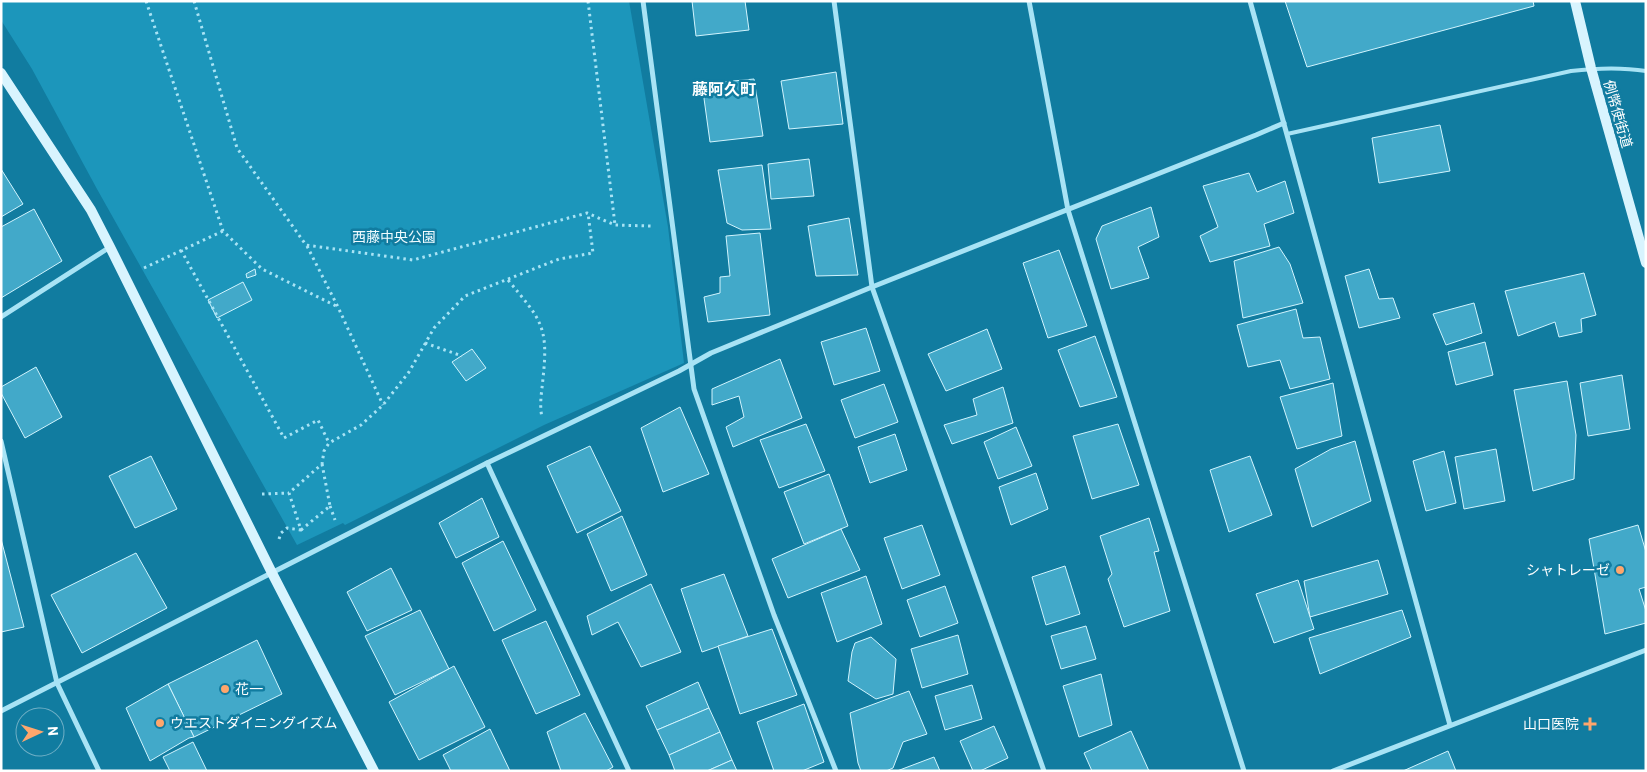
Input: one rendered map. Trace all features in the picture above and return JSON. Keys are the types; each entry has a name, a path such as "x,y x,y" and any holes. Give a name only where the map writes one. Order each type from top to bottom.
{"street":[{"path":"643,1 694,389 761,578 836,771"},
{"path":"834,1 872,287 1044,771"},
{"path":"1029,1 1068,210 1244,771"},
{"path":"1250,1 1450,725"},
{"name":"例幣使街道","path":"1575,1 1591,68 1646,263"},
{"path":"1,73 90,210 110,247 272,573 374,771"},
{"path":"1,711 487,463 691,365 711,353 1284,123"},
{"path":"1,317 110,247"},
{"path":"1,441 57,683 99,771"},
{"path":"487,463 629,771"},
{"path":"1333,771 1646,650"}],"lane":[{"path":"1287,134 1571,71 1591,68 1646,71"}],"path":[{"path":"146,1 223,231 262,269 338,307"},
{"path":"194,1 237,148 306,245 338,307 383,405"},
{"path":"588,1 615,226"},
{"path":"306,245 413,260 588,213 615,226 651,226"},
{"path":"338,528 330,506 322,464 324,451 329,443 360,424 383,405 409,372 434,328 465,296 508,280 538,266 559,259 593,253 588,213"},
{"path":"141,270 223,231"},
{"path":"181,250 284,438 318,420 329,443"},
{"path":"508,280 535,312 543,328 546,345 540,411 542,418"},
{"path":"425,343 462,356"},
{"path":"262,494 290,493 322,464"},
{"path":"290,493 301,530"},
{"path":"262,553 277,544 281,533 287,528 301,530 330,506"}],"green space":[{"name":"西藤中央公園","path":"1,1 629,1 668,227 684,363 544,425 345,525 343,523 297,545 97,189 32,69 1,20"}],"building":[{"path":"692,1 745,1 749,30 696,36"},
{"path":"1285,1 1533,1 1534,6 1307,67"},
{"path":"836,72 843,124 789,129 781,81"},
{"path":"754,79 763,136 710,142 702,84"},
{"path":"1440,125 1450,171 1379,183 1372,138"},
{"path":"809,159 814,196 771,199 768,164"},
{"path":"762,165 771,229 742,230 727,223 718,170"},
{"path":"1,169 23,204 1,217"},
{"path":"1249,173 1257,192 1285,181 1294,213 1264,224 1270,246 1210,262 1200,236 1218,227 1203,186"},
{"path":"1151,207 1159,237 1138,247 1149,278 1111,289 1096,239 1102,226"},
{"path":"34,209 62,261 1,298 1,227"},
{"path":"849,218 858,275 816,276 808,226"},
{"path":"760,233 770,315 708,322 704,297 720,293 720,277 730,276 726,236"},
{"path":"1279,247 1290,264 1303,303 1243,318 1234,261"},
{"path":"1059,250 1087,326 1048,338 1023,263"},
{"path":"255,269 256,275 247,278 246,274"},
{"path":"1369,269 1379,299 1393,298 1400,318 1359,328 1345,276"},
{"path":"1584,273 1596,315 1581,319 1582,332 1559,337 1555,322 1518,336 1505,291"},
{"path":"243,282 252,300 217,318 208,300"},
{"path":"1474,303 1482,333 1446,345 1433,314"},
{"path":"1296,309 1303,338 1320,337 1330,379 1290,389 1280,360 1248,367 1237,325"},
{"path":"866,328 880,371 834,385 821,342"},
{"path":"987,329 1002,369 946,391 928,354"},
{"path":"1095,336 1117,397 1080,407 1058,350"},
{"path":"1485,342 1493,375 1456,385 1448,352"},
{"path":"472,349 486,368 466,381 452,362"},
{"path":"780,359 802,418 733,447 726,427 744,417 739,396 712,405 712,389"},
{"path":"36,367 62,417 25,438 1,393 1,387"},
{"path":"1622,375 1630,429 1588,436 1580,383"},
{"path":"1567,381 1576,435 1574,479 1533,491 1514,390"},
{"path":"1333,383 1342,436 1297,449 1280,397"},
{"path":"884,384 898,422 855,438 841,400"},
{"path":"1003,387 1013,423 952,444 944,425 977,415 973,399"},
{"path":"680,407 709,474 663,492 641,428"},
{"path":"806,424 825,471 779,488 760,440"},
{"path":"1118,424 1139,485 1092,499 1073,436"},
{"path":"1016,427 1032,466 998,479 984,442"},
{"path":"895,434 907,470 870,483 858,447"},
{"path":"1355,441 1371,501 1312,527 1295,469 1331,449"},
{"path":"590,446 621,511 577,533 547,466"},
{"path":"1496,449 1505,501 1464,509 1455,457"},
{"path":"1444,451 1456,503 1426,511 1413,461"},
{"path":"151,456 177,509 135,528 109,476"},
{"path":"1250,456 1272,515 1229,532 1210,470"},
{"path":"1036,473 1048,509 1011,525 999,487"},
{"path":"829,474 848,526 804,544 784,492"},
{"path":"482,498 499,537 456,558 439,523"},
{"path":"622,516 647,575 611,591 587,534"},
{"path":"1149,518 1159,551 1154,552 1170,611 1124,627 1108,579 1112,574 1100,536"},
{"path":"922,525 940,575 902,589 884,538"},
{"name":"シャトレーゼ","path":"1638,525 1646,552 1646,587 1639,589 1646,611 1646,623 1605,634 1589,539"},
{"path":"841,529 860,570 788,598 772,559"},
{"path":"1,539 24,627 1,632"},
{"path":"503,541 536,610 494,631 462,563"},
{"path":"136,553 167,608 82,653 51,595"},
{"path":"1378,560 1388,594 1310,617 1304,581"},
{"path":"1065,566 1080,614 1046,625 1032,577"},
{"path":"391,568 412,610 367,631 347,592"},
{"path":"724,574 748,636 702,652 681,589"},
{"path":"866,576 882,624 837,642 821,593"},
{"path":"1298,580 1314,629 1274,643 1256,594"},
{"path":"651,584 681,652 641,667 618,622 592,635 587,616"},
{"path":"945,586 958,623 920,637 907,600"},
{"path":"420,610 449,669 395,695 365,636"},
{"path":"1402,610 1411,637 1320,674 1309,638"},
{"path":"546,621 580,695 536,714 502,640"},
{"path":"1086,626 1096,659 1061,669 1051,636"},
{"path":"772,629 797,695 740,714 718,646"},
{"path":"958,635 968,674 922,688 911,649"},
{"path":"871,637 896,659 893,694 876,699 848,681 855,643"},
{"name":"花一","path":"257,640 282,694 194,737 168,684"},
{"path":"454,666 485,727 419,760 389,702"},
{"path":"1101,674 1112,725 1079,737 1063,686"},
{"path":"698,682 709,708 657,730 646,706"},
{"name":"ウエストダイニングイズム","path":"168,684 194,737 189,738 150,761 126,708"},
{"path":"972,685 982,719 945,730 935,696"},
{"path":"909,691 927,734 903,742 893,768 886,771 861,771 850,713"},
{"path":"804,704 824,762 802,771 774,771 757,722"},
{"path":"709,708 720,732 669,755 657,730"},
{"path":"585,713 613,767 606,771 561,771 547,732"},
{"path":"994,726 1008,758 980,771 973,771 960,741"},
{"path":"490,729 510,771 451,771 443,755"},
{"path":"1131,731 1149,771 1092,771 1084,753"},
{"path":"720,732 732,760 707,771 675,771 669,755"},
{"path":"193,742 207,771 170,771 163,757"},
{"path":"1448,751 1456,771 1403,771"},
{"path":"934,757 940,771 897,771"},
{"path":"732,760 737,771 707,771"}],"place":[{"name":"シャトレーゼ","path":"1620,570"},
{"name":"花一","path":"225,689"},
{"name":"ウエストダイニングイズム","path":"160,723"},
{"name":"山口医院","path":"1590,724"}],"district":[{"name":"藤阿久町","path":"724,89"}]}
